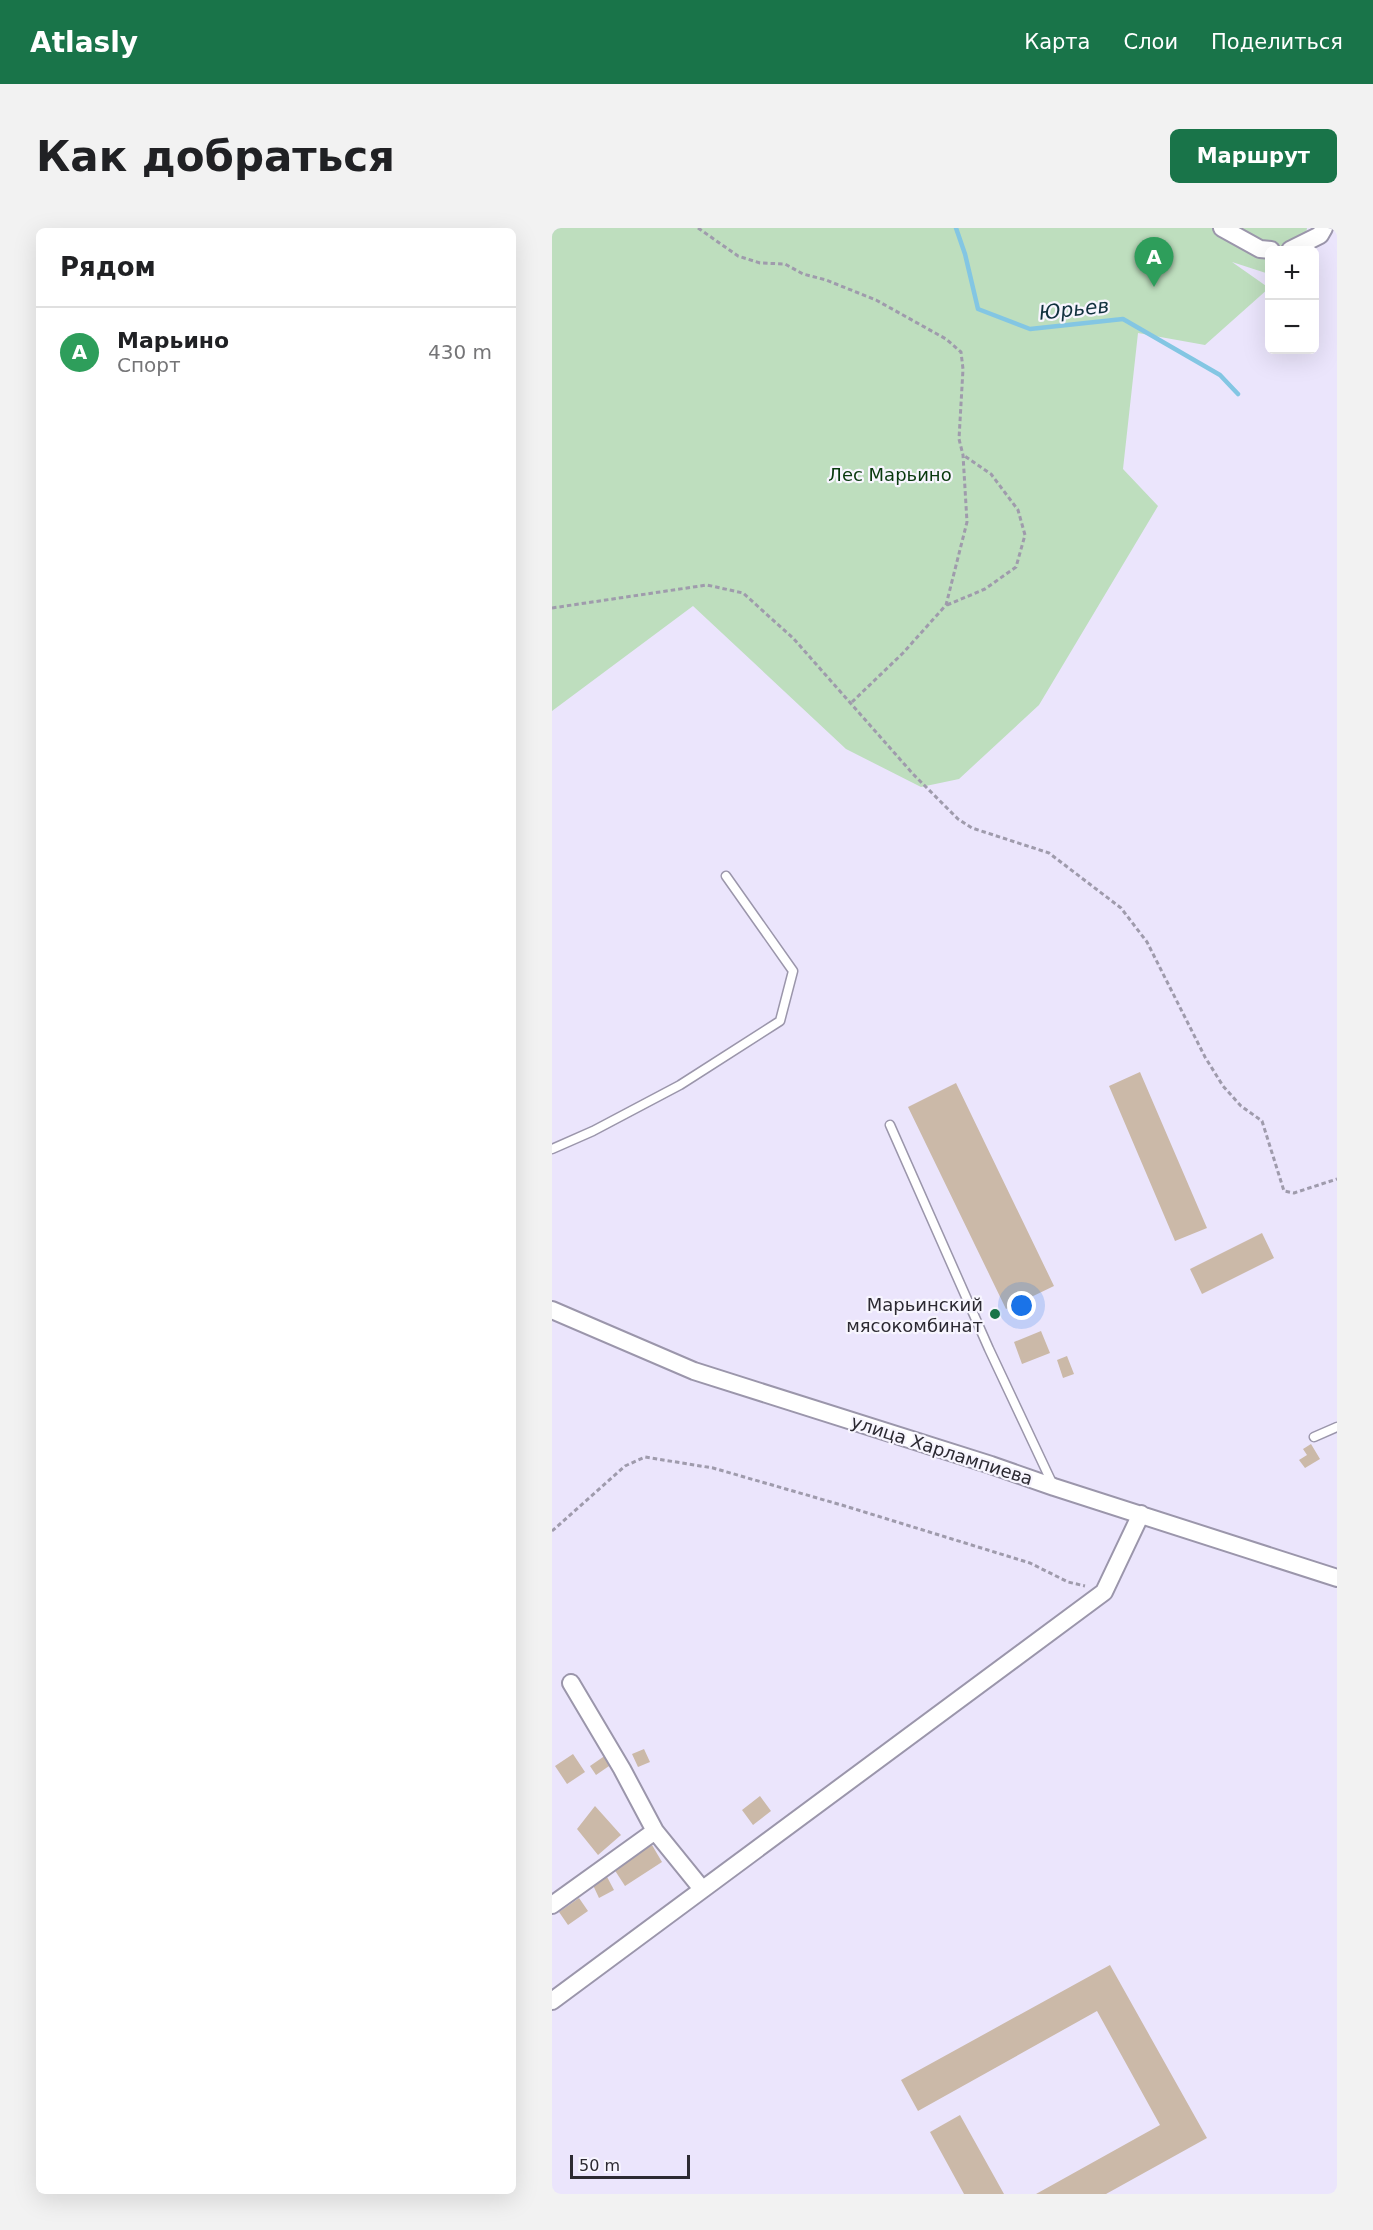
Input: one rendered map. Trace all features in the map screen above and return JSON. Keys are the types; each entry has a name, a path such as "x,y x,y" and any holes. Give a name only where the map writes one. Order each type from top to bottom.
{"street":[{"path":"1222,228 1265,250"},
{"path":"1298,246 1320,235 1324,228"},
{"name":"улица Харлампиева","path":"552,1310 694,1371 1337,1578"},
{"path":"552,2001 1104,1592 1141,1514"},
{"path":"571,1683 622,1769 655,1831 702,1889"},
{"path":"552,1905 655,1831"}],"lane":[{"path":"552,1149 680,1085 780,1022 793,970 726,876"},
{"path":"890,1125 989,1349 1054,1487"},
{"path":"1314,1437 1337,1427"}],"path":[{"path":"698,228 738,256 760,263 784,264 803,274 852,289 876,300 946,339 961,352 963,369 959,439 963,455 967,522 946,605"},
{"path":"852,702 903,654 946,605 985,589 1016,567 1025,535 1018,510 991,474 963,455"},
{"path":"552,608 707,585 743,594 793,638 852,702 913,774 958,819 972,828 1049,853 1121,909 1147,942 1204,1057 1223,1086 1241,1106 1262,1121 1284,1191 1294,1194 1337,1179"},
{"path":"552,1531 625,1466 645,1457 713,1468 845,1506 1030,1563 1068,1582 1104,1592"}],"green space":[{"name":"Лес Марьино","path":"552,228 1307,228 1304,246 1265,246 1265,273 1232,262 1265,285 1265,292 1205,345 1138,333 1123,469 1158,506 1039,705 959,779 921,787 846,749 693,606 552,711"}],"building":[{"path":"1140,1072 1207,1228 1175,1241 1109,1086"},
{"path":"956,1083 1054,1286 1006,1309 908,1107"},
{"path":"1262,1233 1274,1258 1202,1294 1190,1269"},
{"path":"1041,1331 1050,1353 1022,1364 1014,1342"},
{"path":"1067,1356 1074,1374 1063,1378 1057,1360"},
{"path":"1311,1444 1320,1459 1305,1468 1299,1460 1307,1455 1303,1449"},
{"path":"644,1749 650,1762 638,1767 632,1754"},
{"path":"573,1754 585,1772 567,1784 555,1766"},
{"path":"606,1755 612,1764 596,1775 590,1766"},
{"path":"760,1796 771,1811 753,1825 742,1810"},
{"path":"595,1806 621,1835 598,1855 577,1829"},
{"path":"652,1845 662,1862 625,1886 614,1869"},
{"path":"606,1875 614,1890 599,1898 592,1883"},
{"path":"579,1898 588,1911 568,1925 559,1912"},
{"path":"1110,1965 1207,2138 1106,2194 1036,2194 1160,2125 1097,2011 918,2111 901,2080"},
{"path":"960,2115 1004,2194 964,2194 930,2132"}],"waterway":[{"name":"Юрьев","path":"956,228 965,254 978,309 1030,329 1123,319 1220,375 1238,394"}],"place":[{"name":"Марьино","path":"1154,287"},
{"name":"Марьинский мясокомбинат","path":"995,1314"}]}
